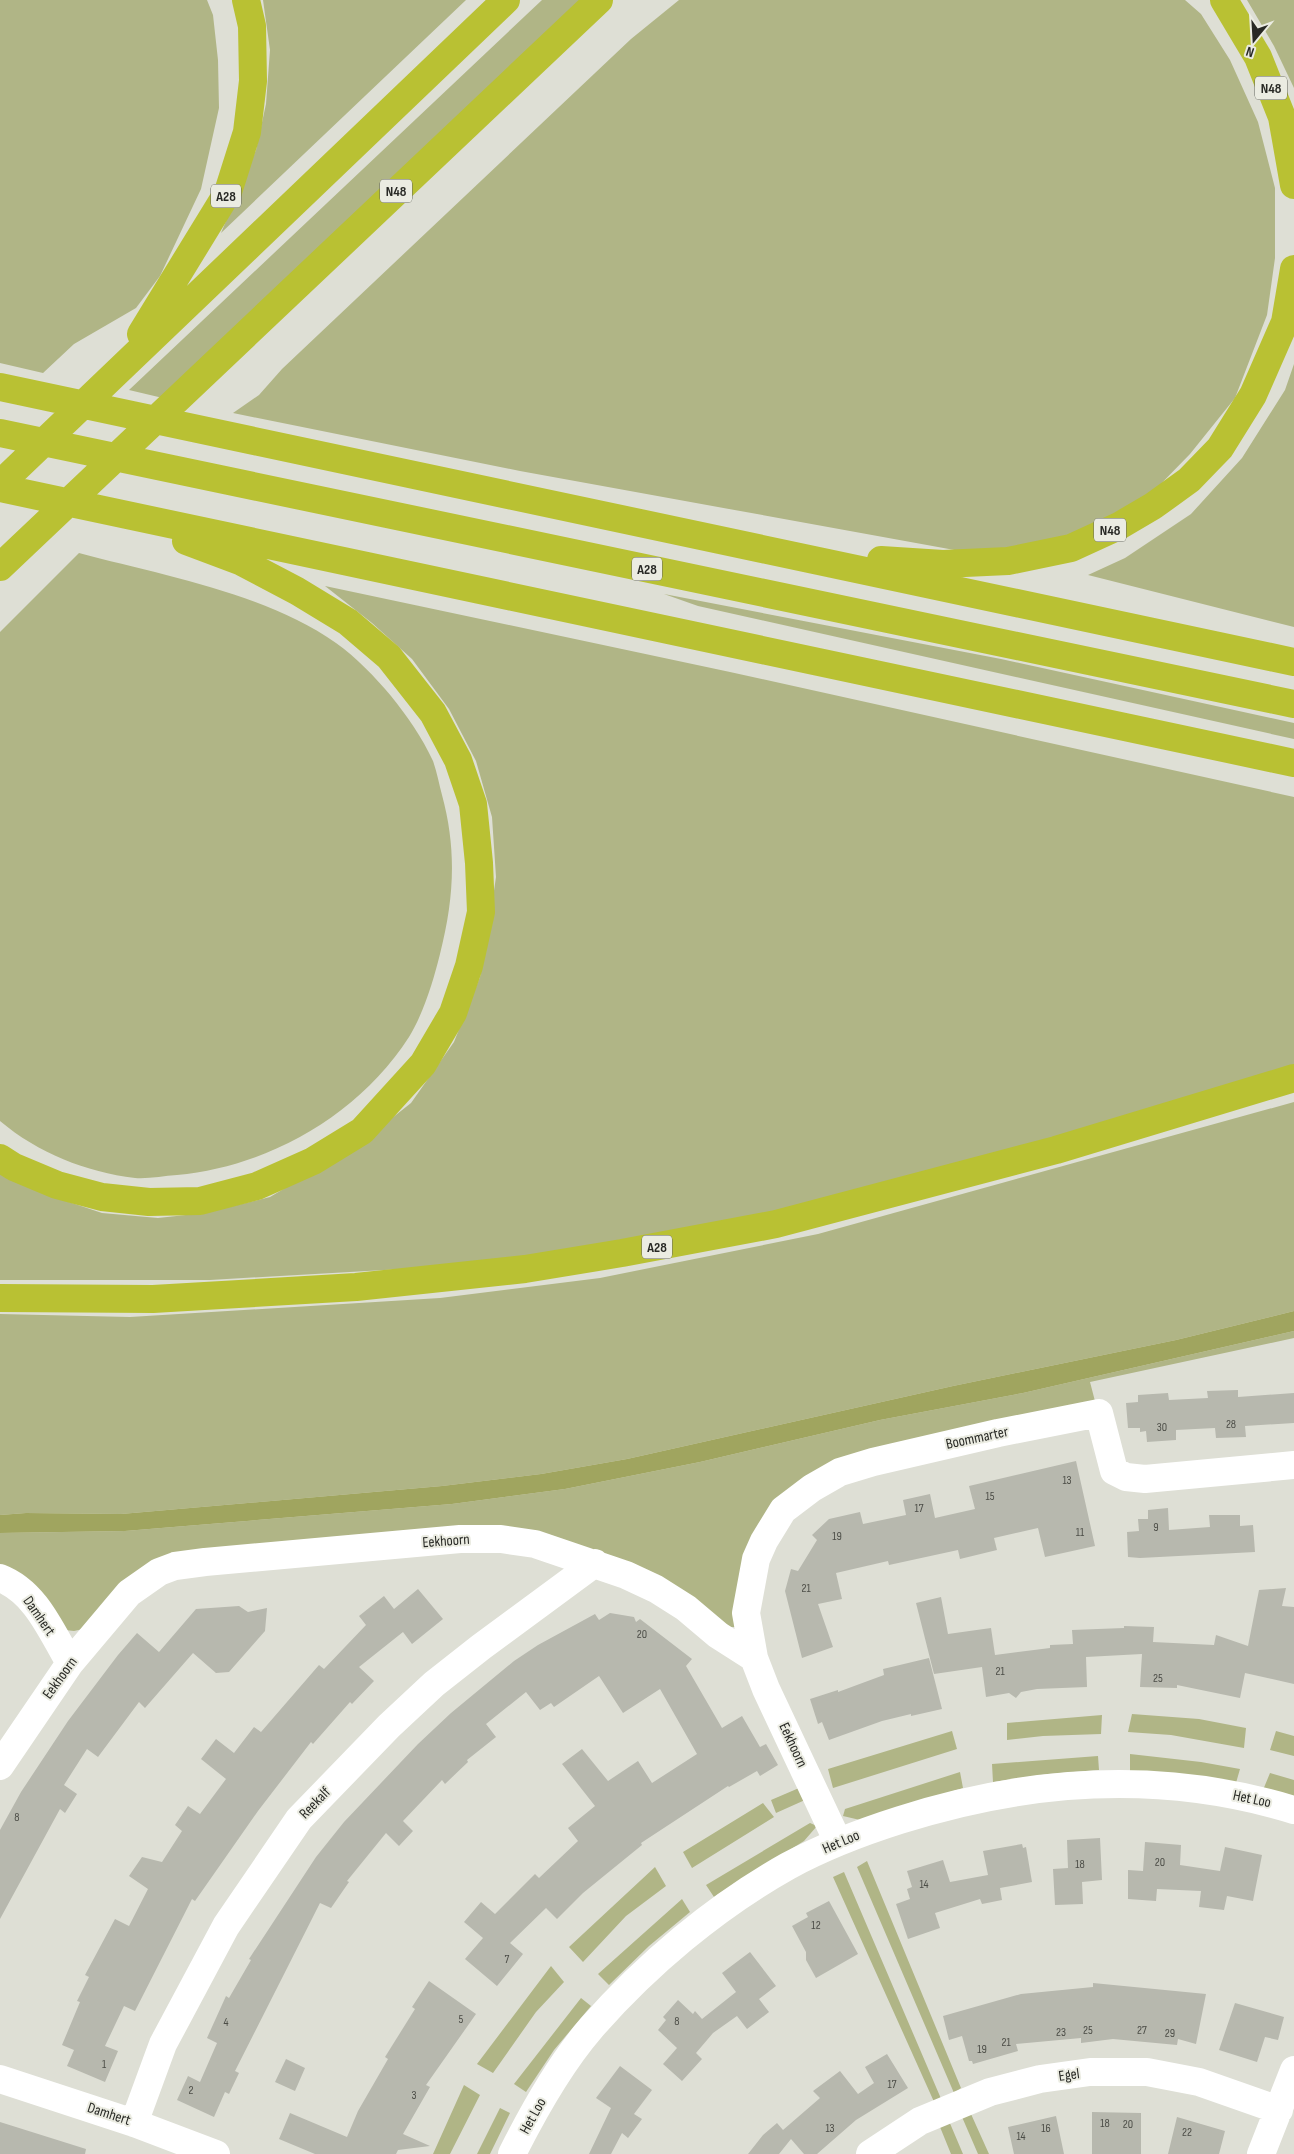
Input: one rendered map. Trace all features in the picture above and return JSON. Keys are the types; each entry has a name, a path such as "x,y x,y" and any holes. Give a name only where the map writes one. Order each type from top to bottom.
{"highway":[{"name":"A28","path":"0,484 121,367 228,192 247,132 253,81 252,26 246,0"},
{"path":"121,367 506,0"},
{"name":"N48","path":"0,566 599,0"},
{"name":"N48","path":"1224,0 1258,57 1282,118 1294,185"},
{"name":"N48","path":"783,554 943,564 1008,561 1071,548 1118,526 1153,506 1189,480 1220,448 1253,395 1285,322 1294,269"},
{"path":"0,387 1294,662"},
{"name":"A28","path":"0,433 1294,704"},
{"path":"0,488 1294,763"},
{"path":"0,1158 14,1167 57,1186 102,1197 149,1202 200,1201 257,1186 313,1161 362,1132 423,1064 453,1013 468,966 481,912 479,863 473,804 458,760 432,713 389,657 348,622 298,591 242,562 108,510"},
{"name":"A28","path":"0,1298 153,1299 356,1288 525,1269 622,1254 796,1219 1056,1150 1294,1078"}],"street":[{"name":"Boommarter","path":"754,1658 746,1612 754,1567 760,1550 783,1510 812,1488 840,1472 873,1462 988,1435 1099,1413 1114,1471 1126,1477 1145,1479 1294,1466"},
{"name":"Eekhoorn","path":"0,1766 70,1663 129,1593 158,1572 175,1566 205,1562 460,1539 501,1539 535,1544 626,1574 686,1608 718,1634 754,1658 766,1689 838,1842"},
{"name":"Reekalf","path":"134,2123 163,2044 226,1926 299,1819 389,1726 434,1684 595,1563"},
{"name":"Damhert","path":"0,1578 10,1582 29,1597 70,1663"},
{"name":"Het Loo","path":"512,2154 529,2119 554,2079 590,2029 629,1989 707,1919 770,1877 838,1842 934,1809 987,1796 1085,1784 1142,1784 1217,1792 1294,1810"},
{"path":"1262,2154 1294,2070"},
{"name":"Egel","path":"870,2154 920,2121 990,2092 1040,2080 1090,2072 1147,2072 1199,2082 1279,2110"},
{"name":"Damhert","path":"0,2079 134,2123 216,2154"}],"shaded area":[{"path":"0,0 207,0 213,15 218,60 219,108 201,189 160,276 136,308 74,344 43,373 0,363"},
{"path":"263,0 466,0 221,233 256,150 266,104 270,50"},
{"path":"542,0 592,0 167,399 129,390"},
{"path":"679,0 1185,0 1201,14 1230,60 1258,122 1275,188 1275,258 1267,315 1235,398 1190,454 1151,494 1101,527 993,557 520,471 233,413 259,395 282,369 631,39"},
{"path":"1247,0 1294,0 1294,88 1274,46"},
{"path":"1294,364 1294,627 1088,575 1125,558 1191,514 1242,458 1285,390"},
{"path":"79,553 178,578 245,598 308,626 336,643 358,661 378,682 414,727 433,761 447,815 452,855 452,874 445,934 424,1007 409,1037 388,1065 364,1091 337,1113 308,1132 277,1148 245,1161 211,1170 150,1178 135,1178 99,1171 46,1152 0,1121 0,632"},
{"path":"325,586 730,672 1294,797 1294,1069 846,1197 584,1250 402,1269 210,1280 0,1280 0,1173 48,1195 102,1213 158,1218 204,1213 270,1197 358,1145 411,1103 454,1042 480,977 488,932 496,877 492,817 476,761 449,709 412,659 372,623"},
{"path":"664,594 1001,659 1294,723 1294,739 698,606"},
{"path":"1294,1102 1294,1311 1176,1340 953,1386 627,1459 541,1474 442,1486 121,1514 26,1513 0,1515 0,1314 130,1317 440,1298 600,1278 818,1234"},
{"path":"1294,1311 1294,1331 1023,1393 880,1420 700,1462 565,1489 452,1504 125,1531 0,1533 0,1515 26,1513 121,1514 442,1486 541,1474 627,1459 953,1386 1176,1340"},
{"path":"1294,1331 1294,1338 1090,1382 1096,1405 795,1486 737,1627 727,1627 567,1542 180,1554 83,1629 74,1631 65,1630 0,1569 0,1533 125,1531 452,1504 565,1489 700,1462 880,1420 1023,1393"},
{"path":"1132,1714 1199,1719 1246,1728 1244,1748 1171,1735 1128,1732"},
{"path":"1102,1715 1101,1734 1043,1736 1007,1740 1007,1723"},
{"path":"952,1731 957,1749 833,1788 828,1769"},
{"path":"1276,1731 1294,1736 1294,1756 1270,1750"},
{"path":"1130,1754 1201,1762 1240,1769 1236,1783 1130,1772"},
{"path":"1098,1756 1099,1770 1048,1774 993,1782 992,1764"},
{"path":"960,1772 963,1788 860,1820 843,1816 845,1809"},
{"path":"1270,1773 1294,1780 1294,1798 1263,1790"},
{"path":"799,1788 805,1800 776,1813 771,1800"},
{"path":"763,1803 774,1817 692,1868 683,1852"},
{"path":"810,1823 817,1826 804,1841 714,1897 706,1885"},
{"path":"867,1861 961,2088 954,2093 857,1867"},
{"path":"655,1867 666,1886 626,1916 583,1962 569,1947"},
{"path":"844,1872 942,2101 935,2104 833,1877"},
{"path":"682,1899 690,1912 649,1946 609,1985 598,1974"},
{"path":"551,1966 564,1982 536,2012 493,2073 477,2064"},
{"path":"581,1998 591,2006 554,2050 526,2092 514,2084"},
{"path":"464,2085 480,2095 450,2154 433,2154"},
{"path":"500,2108 510,2113 490,2154 477,2154"},
{"path":"971,2114 989,2154 978,2154 962,2117"},
{"path":"949,2121 963,2154 951,2154 940,2127"}],"building":[{"path":"1238,1390 1238,1397 1294,1393 1294,1423 1245,1426 1246,1437 1216,1438 1215,1428 1176,1430 1176,1440 1147,1442 1146,1431 1140,1432 1140,1428 1128,1428 1126,1403 1138,1402 1138,1395 1168,1393 1169,1400 1208,1398 1207,1391"},
{"path":"1076,1461 1095,1546 1045,1557 1038,1528 994,1538 997,1550 960,1559 958,1550 889,1565 888,1561 836,1573 842,1599 818,1604 833,1647 802,1658 785,1591 791,1569 798,1571 817,1540 812,1535 829,1519 860,1512 863,1524 906,1515 903,1500 930,1494 935,1518 975,1509 969,1486"},
{"path":"1168,1508 1169,1530 1210,1527 1209,1515 1240,1515 1240,1526 1253,1525 1255,1552 1128,1557 1127,1532 1139,1531 1138,1519 1148,1519 1148,1510"},
{"path":"1286,1588 1282,1606 1294,1607 1294,1684 1245,1673 1240,1698 1177,1685 1177,1688 1140,1687 1142,1654 1086,1657 1087,1687 1037,1689 1021,1692 1016,1698 1009,1693 986,1697 982,1667 934,1674 916,1603 941,1597 948,1634 991,1628 995,1655 1050,1648 1050,1645 1073,1644 1072,1630 1124,1628 1124,1626 1154,1627 1153,1642 1214,1645 1216,1635 1248,1646 1259,1590"},
{"path":"418,1589 443,1619 412,1644 403,1632 359,1667 374,1681 352,1704 350,1702 313,1744 311,1742 258,1811 195,1901 192,1899 135,2011 124,2006 105,2046 118,2051 105,2082 67,2066 74,2050 62,2045 80,2002 77,2001 89,1977 85,1975 115,1919 129,1926 148,1889 129,1876 142,1857 162,1862 182,1831 175,1825 188,1806 200,1814 226,1779 201,1759 216,1739 234,1753 254,1727 261,1732 319,1665 324,1669 366,1625 359,1616 384,1596 394,1609"},
{"path":"239,1606 248,1612 267,1608 265,1631 229,1672 216,1673 193,1653 145,1708 139,1702 98,1757 87,1749 64,1785 77,1794 65,1813 60,1809 0,1919 0,1830 21,1792 68,1721 118,1655 137,1633 159,1652 196,1609"},
{"path":"610,1613 634,1617 636,1622 640,1619 692,1659 686,1666 722,1728 742,1716 760,1747 766,1744 778,1765 760,1776 757,1771 728,1786 641,1843 642,1845 583,1893 557,1919 546,1908 510,1943 523,1954 497,1986 465,1959 483,1938 464,1922 481,1902 495,1914 535,1874 539,1878 578,1841 568,1828 595,1806 562,1764 582,1749 608,1781 638,1761 652,1783 697,1754 660,1689 623,1713 599,1676 554,1707 551,1703 540,1710 526,1692 486,1724 496,1737 467,1760 468,1762 445,1784 442,1780 403,1821 413,1831 399,1846 386,1833 347,1881 349,1882 331,1908 320,1903 235,2071 239,2073 229,2094 225,2092 214,2117 177,2100 188,2076 200,2082 217,2043 207,2038 226,1996 229,1998 251,1960 249,1959 316,1857 344,1822 418,1744 451,1713 514,1661 538,1645 595,1614 599,1620"},
{"path":"929,1658 942,1709 882,1721 829,1740 822,1722 818,1724 810,1699 838,1690 838,1692 884,1675 883,1669"},
{"path":"1100,1838 1102,1880 1082,1882 1083,1904 1055,1905 1053,1869 1068,1868 1067,1840"},
{"path":"1145,1842 1181,1845 1180,1865 1220,1871 1225,1847 1262,1855 1253,1901 1227,1896 1224,1910 1199,1907 1201,1891 1157,1889 1156,1901 1128,1899 1128,1870 1143,1871"},
{"path":"1022,1844 1023,1848 1026,1847 1032,1882 1000,1888 1002,1900 982,1904 980,1899 935,1913 940,1928 908,1939 896,1904 910,1899 907,1889 912,1887 907,1871 943,1860 950,1882 988,1875 983,1851"},
{"path":"829,1901 858,1954 816,1978 806,1960 806,1952 792,1926 808,1917 806,1913"},
{"path":"750,1952 776,1986 759,1999 769,2012 747,2029 737,2016 713,2033 696,2053 702,2059 682,2081 663,2064 677,2048 658,2030 666,2020 663,2017 678,2000 693,2014 695,2011 702,2019 736,1992 722,1973"},
{"path":"429,1981 476,2014 426,2085 430,2087 403,2134 430,2146 398,2150 396,2154 315,2154 279,2139 290,2113 347,2137 358,2111 388,2059 385,2057 415,2009 412,2007"},
{"path":"1093,1983 1206,1994 1196,2044 1178,2039 1177,2045 1113,2039 1081,2043 1081,2038 1016,2044 1018,2051 973,2064 972,2061 969,2061 962,2036 949,2040 943,2016 1021,1994 1093,1987"},
{"path":"1235,2003 1284,2017 1278,2040 1265,2037 1257,2062 1219,2050"},
{"path":"887,2054 908,2088 856,2120 817,2154 804,2154 791,2139 779,2154 748,2154 763,2135 777,2123 783,2130 820,2098 813,2091 840,2071 858,2094 874,2083 865,2067"},
{"path":"286,2059 305,2068 295,2091 275,2082"},
{"path":"620,2066 652,2090 634,2114 642,2119 628,2138 622,2133 611,2154 589,2154 611,2108 596,2098"},
{"path":"1092,2112 1141,2113 1141,2154 1092,2154"},
{"path":"1056,2116 1064,2154 1014,2154 1008,2127"},
{"path":"1177,2117 1225,2131 1219,2154 1168,2154"},
{"path":"0,2122 86,2149 85,2154 0,2154"}]}
